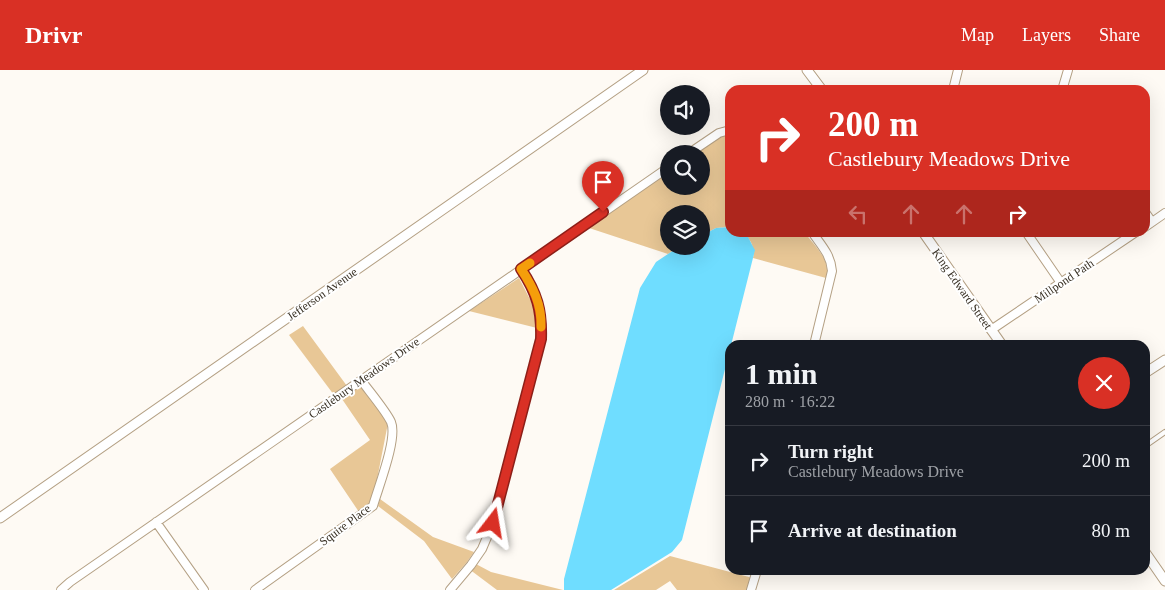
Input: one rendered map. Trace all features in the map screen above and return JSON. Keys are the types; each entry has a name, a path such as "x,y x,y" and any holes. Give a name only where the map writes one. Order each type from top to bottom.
{"street":[{"name":"Jefferson Avenue","path":"0,518 644,70"},
{"path":"807,70 818,85"},
{"path":"954,85 958,70"},
{"path":"1064,85 1068,70"},
{"path":"701,145 719,133 725,131"},
{"name":"Castlebury Meadows Drive","path":"61,590 156,522 660,173"},
{"path":"1150,223 1165,213"},
{"path":"815,340 832,271 832,262 828,253 816,237"},
{"name":"King Edward Street","path":"927,237 999,340"},
{"path":"1029,237 1061,283"},
{"name":"Millpond Path","path":"992,330 1129,237"},
{"path":"450,590 471,566 482,549 493,523 541,339 542,320 536,295 521,269"},
{"path":"1150,370 1165,360"},
{"name":"Squire Place","path":"254,590 373,506 380,488 393,433 391,422 361,380"},
{"path":"156,522 204,590"},
{"path":"1150,559 1165,581"},
{"path":"751,590 756,575"}],"lane":[{"path":"1150,442 1165,432"}],"shaded area":[{"path":"719,135 725,136 725,227 716,228 710,231 710,205 660,205 660,251 589,228 660,177 660,195 710,195 710,145 705,145"},
{"path":"808,237 827,265 826,278 753,258 752,244 748,238"},
{"path":"519,278 534,307 537,328 469,311"},
{"path":"303,326 347,386 334,395 289,335"},
{"path":"361,384 388,423 372,505 359,512 330,469 370,440 342,399"},
{"path":"380,499 433,537 474,552 452,579 424,541 378,506"},
{"path":"670,556 725,571 725,575 741,575 753,580 748,590 677,590 670,581 656,590 614,590"},
{"path":"474,563 491,572 563,590 497,590 469,569"}],"water":[{"path":"725,227 725,237 748,237 755,250 732,340 725,340 725,369 682,540 672,552 611,590 564,590 564,579 640,288 656,262 666,255 710,255 710,231 716,228"}],"slow traffic":[{"path":"530,263 521,269 536,295 542,320 541,327"}],"route":[{"path":"493,523 541,339 542,320 536,295 521,269 603,212"}]}
